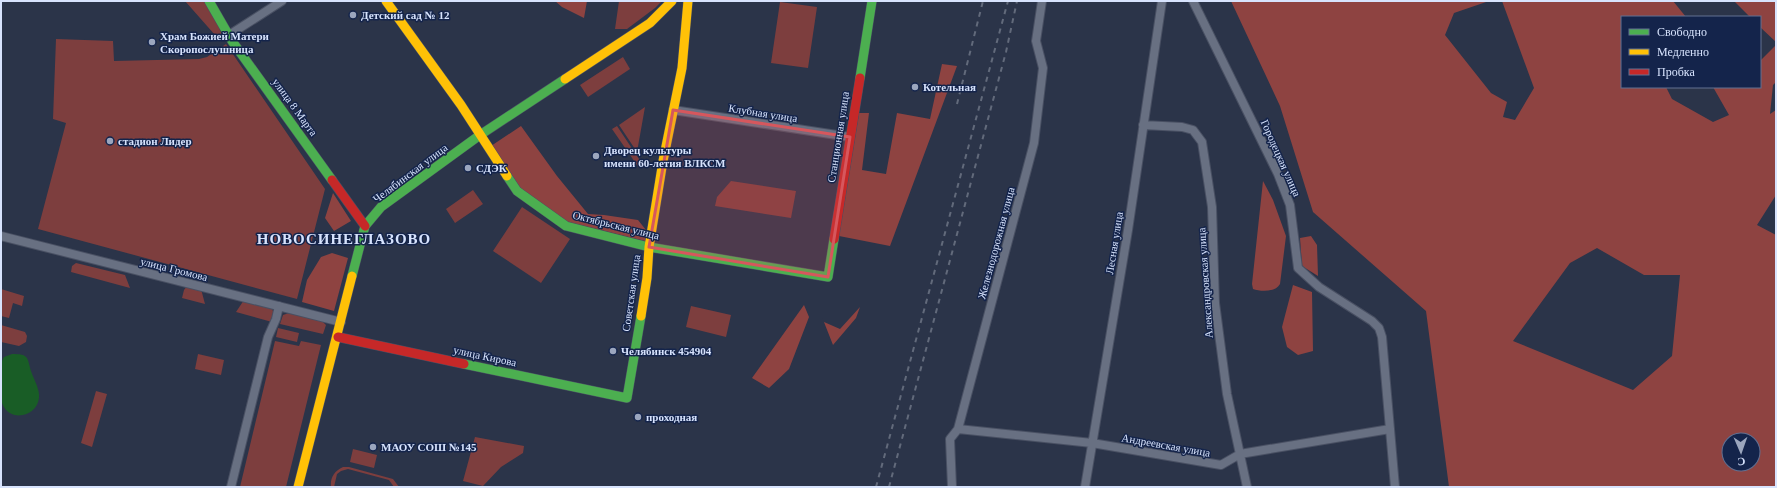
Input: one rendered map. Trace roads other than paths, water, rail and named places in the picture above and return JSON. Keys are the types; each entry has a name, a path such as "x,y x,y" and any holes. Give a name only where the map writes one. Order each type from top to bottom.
{"street":[{"name":"улица 8 Марта","path":"209,1 229,35 365,226"},
{"path":"229,35 282,1"},
{"name":"Октябрьская улица","path":"386,1 461,105 517,191 566,226 649,247 828,277"},
{"name":"Челябинская улица","path":"298,487 338,337 365,226 381,207 480,135 650,23 672,1"},
{"name":"Советская улица","path":"627,398 647,278 649,247 663,160 684,57 688,1"},
{"name":"Станционная улица","path":"828,277 872,1"},
{"name":"Железнодорожная улица","path":"952,487 950,439 958,429 1034,143 1043,68 1036,41 1042,1"},
{"name":"Лесная улица","path":"1085,487 1128,230 1162,1"},
{"name":"Городецкая улица","path":"1193,1 1278,174 1290,205 1298,268 1319,287 1372,321 1379,328 1382,336 1394,487"},
{"name":"Клубная улица","path":"673,110 850,137"},
{"name":"Александровская улица","path":"1143,125 1182,127 1193,130 1202,142 1212,207 1215,302 1226,394 1247,487"},
{"name":"улица Громова","path":"1,236 341,322"},
{"path":"231,487 266,344 279,306"},
{"name":"улица Кирова","path":"338,337 627,398"},
{"name":"Андреевская улица","path":"958,429 1092,443 1221,465 1240,454 1390,429"}],"railway":[{"path":"957,104 983,1"},
{"path":"876,487 1008,1"},
{"path":"889,487 1006,52 1017,1"}],"place":[{"name":"Детский сад № 12","path":"353,15"},
{"name":"Храм Божией Матери Скоропослушница","path":"152,42"},
{"name":"Котельная","path":"915,87"},
{"name":"стадион Лидер","path":"110,141"},
{"name":"Дворец культуры имени 60-летия ВЛКСМ","path":"596,156"},
{"name":"СДЭК","path":"468,168"},
{"name":"Челябинск 454904","path":"613,351"},
{"name":"проходная","path":"638,417"},
{"name":"МАОУ СОШ №145","path":"373,447"}],"district":[{"name":"НОВОСИНЕГЛАЗОВО","path":"344,239"}]}
